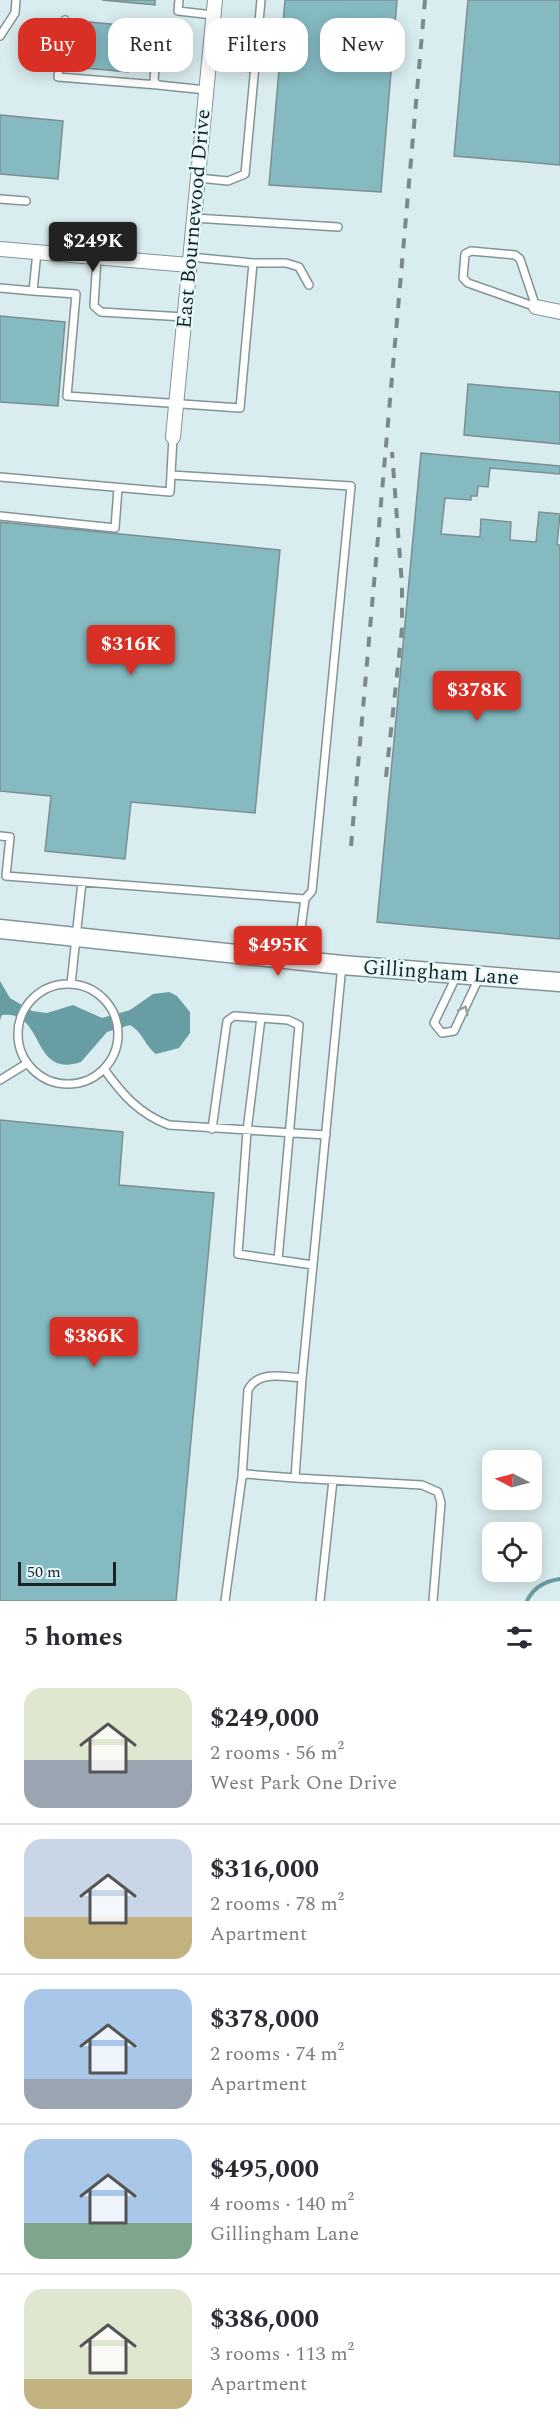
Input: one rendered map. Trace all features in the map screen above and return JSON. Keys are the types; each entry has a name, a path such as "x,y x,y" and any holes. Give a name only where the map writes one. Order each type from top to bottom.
{"street":[{"name":"East Bournewood Drive","path":"213,18 215,0"},
{"name":"East Bournewood Drive","path":"173,437 208,72"},
{"path":"0,249 97,257 190,261"},
{"path":"536,307 560,312"},
{"name":"Gillingham Lane","path":"0,929 342,965 560,982"}],"lane":[{"path":"0,36 15,14 16,0"},
{"path":"179,0 178,11 213,15"},
{"path":"259,18 261,0"},
{"path":"59,72 58,77 206,90"},
{"path":"155,72 154,81 158,85"},
{"path":"198,178 228,180 245,174 255,72"},
{"path":"0,199 26,201"},
{"path":"194,218 338,227"},
{"path":"471,251 515,255 520,259 536,307 468,283 463,278 465,254 471,251"},
{"path":"33,291 37,252"},
{"path":"97,257 94,306 101,312 184,317"},
{"path":"190,261 286,263 299,267 309,285"},
{"path":"0,288 76,294 67,396 240,408 253,263"},
{"path":"0,477 170,492 173,437"},
{"path":"171,475 351,486 312,891 305,899 297,960"},
{"path":"0,516 115,528 118,488"},
{"path":"0,836 10,837 3,877 305,899"},
{"path":"71,984 82,882"},
{"path":"295,1478 302,1378 342,965"},
{"path":"457,974 434,1023 442,1033 454,1031 480,976"},
{"path":"71,984 87,988 102,997 112,1011 118,1035 111,1060 104,1069 85,1082 68,1085 52,1083 38,1076 26,1064 19,1049 18,1025 28,1003 40,992 55,985 71,984"},
{"path":"212,1129 227,1021 234,1016 288,1020 299,1025 278,1260"},
{"path":"261,1018 247,1131 238,1254 313,1265"},
{"path":"0,1080 26,1064"},
{"path":"104,1069 125,1097 150,1118 169,1125 326,1135"},
{"path":"225,1601 242,1477 248,1390 251,1383 265,1376 302,1378"},
{"path":"242,1477 246,1474 422,1485 438,1492 441,1503 432,1601"},
{"path":"320,1601 333,1480"}],"water":[{"path":"0,981 10,998 32,1011 47,1013 73,1005 102,1018 130,1010 153,994 169,992 177,996 190,1012 190,1033 179,1048 156,1054 138,1031 130,1025 107,1032 81,1062 65,1065 53,1061 45,1053 26,1023 16,1016 2,1015 0,1020"}],"building":[{"path":"102,0 155,0 155,5"},
{"path":"285,0 397,0 396,18 320,18 320,72 391,72 381,192 269,185 279,72 308,72 308,18 283,18"},
{"path":"468,0 560,0 560,165 454,156"},
{"path":"96,23 108,24 108,70 96,69"},
{"path":"0,115 63,121 58,179 0,174"},
{"path":"0,316 65,322 58,406 0,402"},
{"path":"468,384 560,392 560,444 464,435"},
{"path":"421,453 560,466 560,474 490,468 488,487 478,486 477,496 471,496 471,500 445,498 441,534 480,537 481,519 511,522 510,540 536,542 539,512 560,514 557,545 560,545 560,939 377,922"},
{"path":"0,522 280,550 255,813 131,802 125,859 45,851 51,796 0,791"},
{"path":"0,1120 123,1132 119,1185 214,1193 176,1601 0,1601"}],"waterway":[{"path":"527,1601 540,1586 560,1579"}],"railway":[{"path":"351,846 425,0"},
{"path":"386,777 402,628 402,585 392,452"}]}
